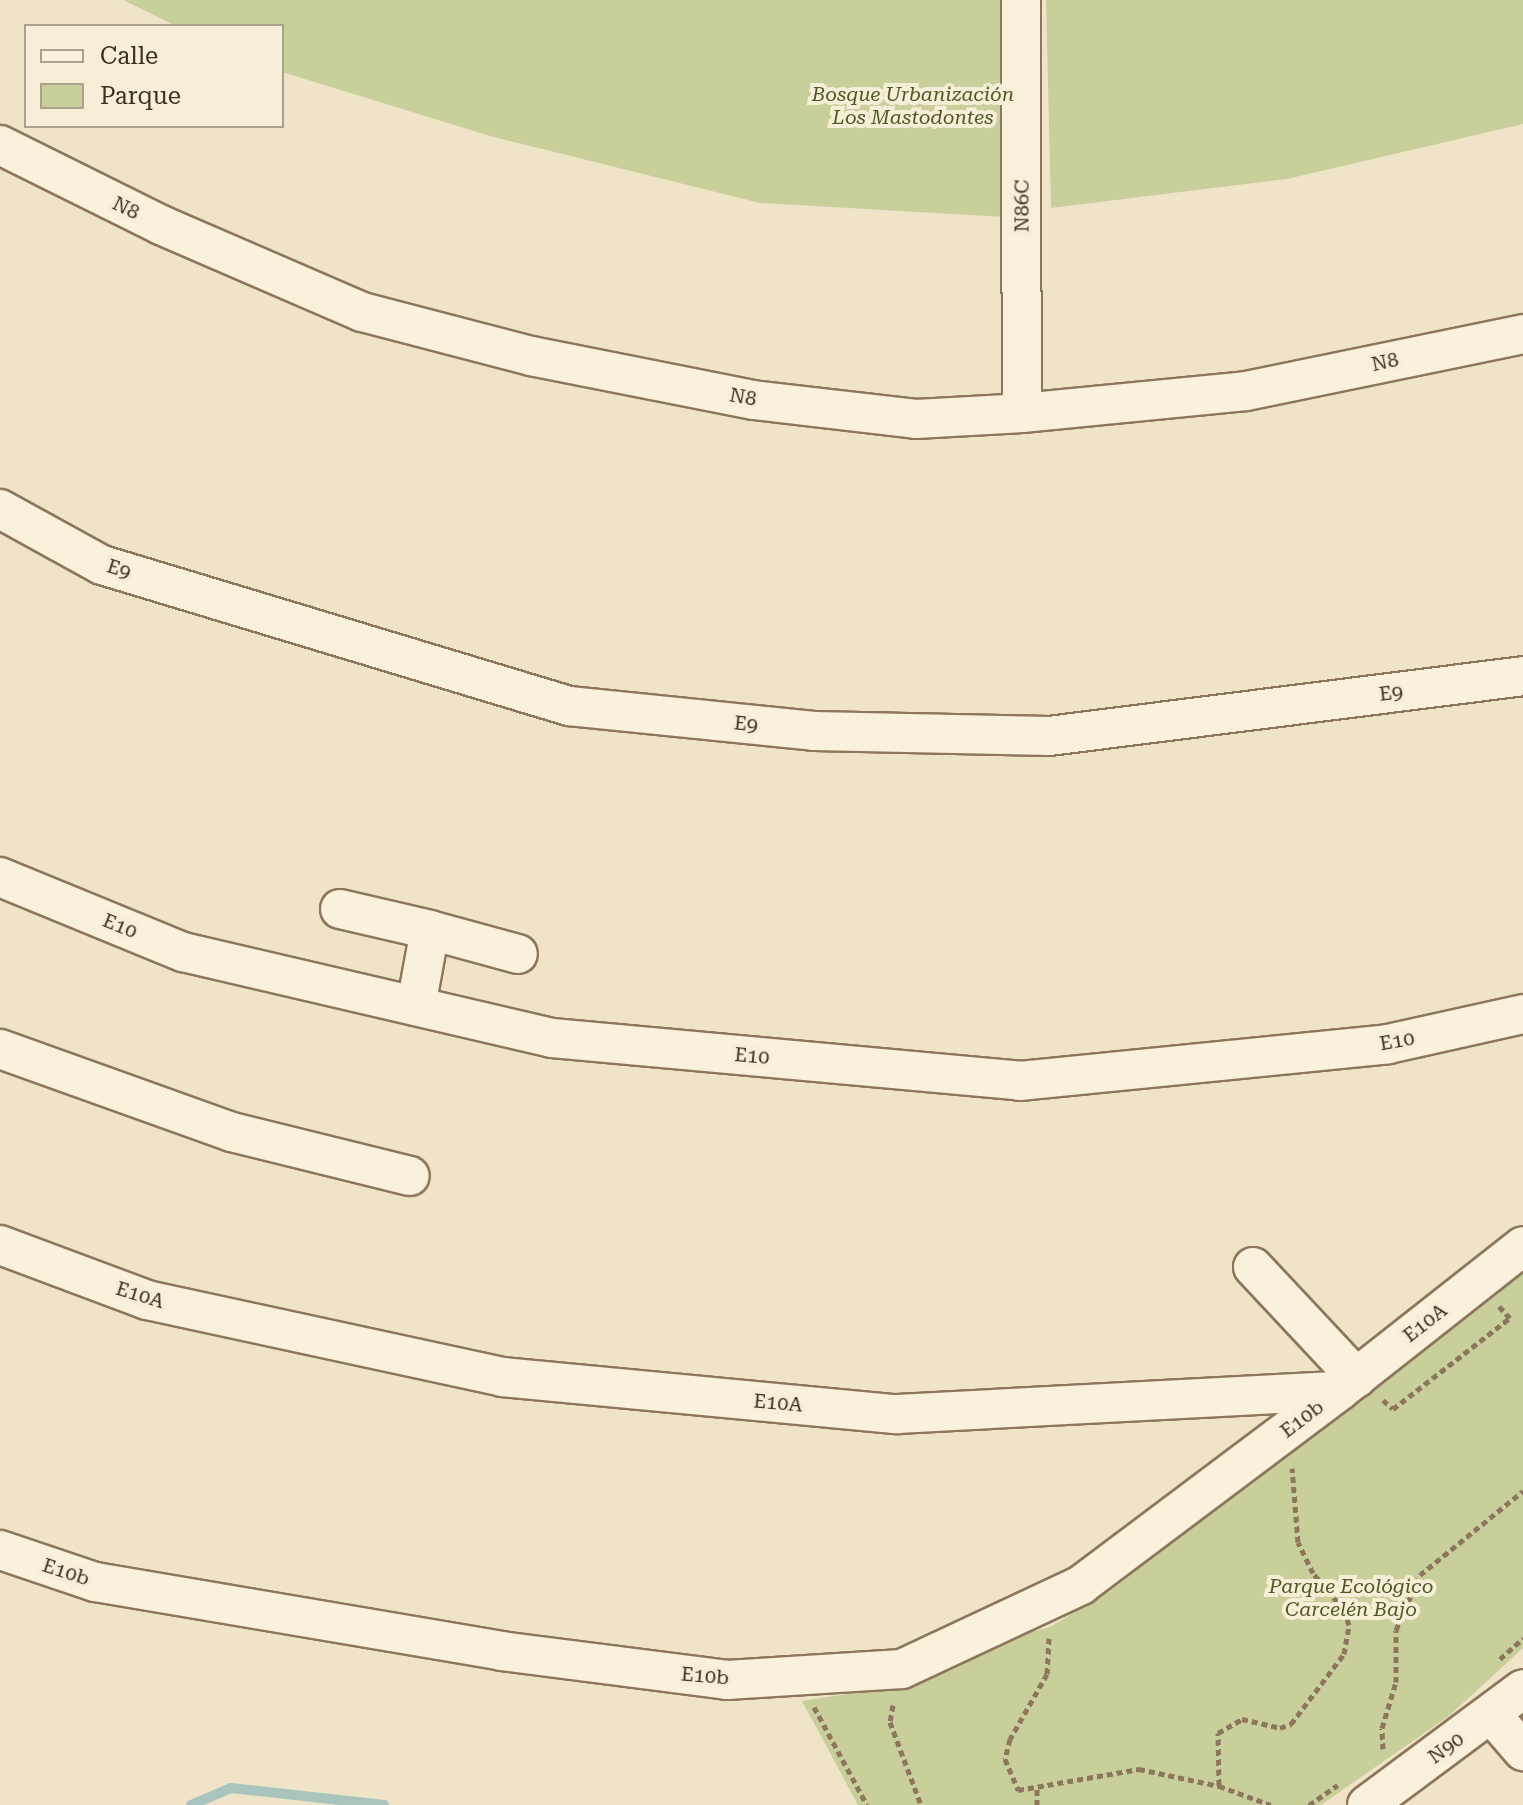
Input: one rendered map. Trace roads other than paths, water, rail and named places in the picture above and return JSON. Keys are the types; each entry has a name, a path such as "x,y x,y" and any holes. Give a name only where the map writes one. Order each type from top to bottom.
{"street":[{"name":"N86C","path":"1021,0 1022,413"},
{"name":"N8","path":"0,145 161,225 362,312 469,340 753,400 916,419 1022,413 1246,391 1523,334"},
{"name":"E9","path":"0,509 102,565 569,706 814,731 1049,736 1523,676"},
{"name":"E10","path":"0,877 183,952 552,1038 1020,1081 1388,1044 1523,1014"},
{"path":"340,909 518,954"},
{"path":"416,1006 430,930"},
{"path":"0,1049 232,1132 410,1176"},
{"name":"E10A","path":"0,1245 147,1300 502,1377 897,1414 1348,1384 1523,1246"},
{"path":"1253,1267 1348,1384"},
{"name":"E10b","path":"0,1550 95,1582 501,1651 727,1680 902,1669 1081,1585 1348,1384"},
{"name":"N90","path":"1367,1805 1523,1689"},
{"path":"1492,1715 1523,1751"}],"waterway":[{"path":"191,1805 231,1788 384,1805"}],"park label":[{"name":"Bosque Urbanización Los Mastodontes","path":"913,106"},
{"name":"Parque Ecológico Carcelén Bajo","path":"1351,1598"}]}
